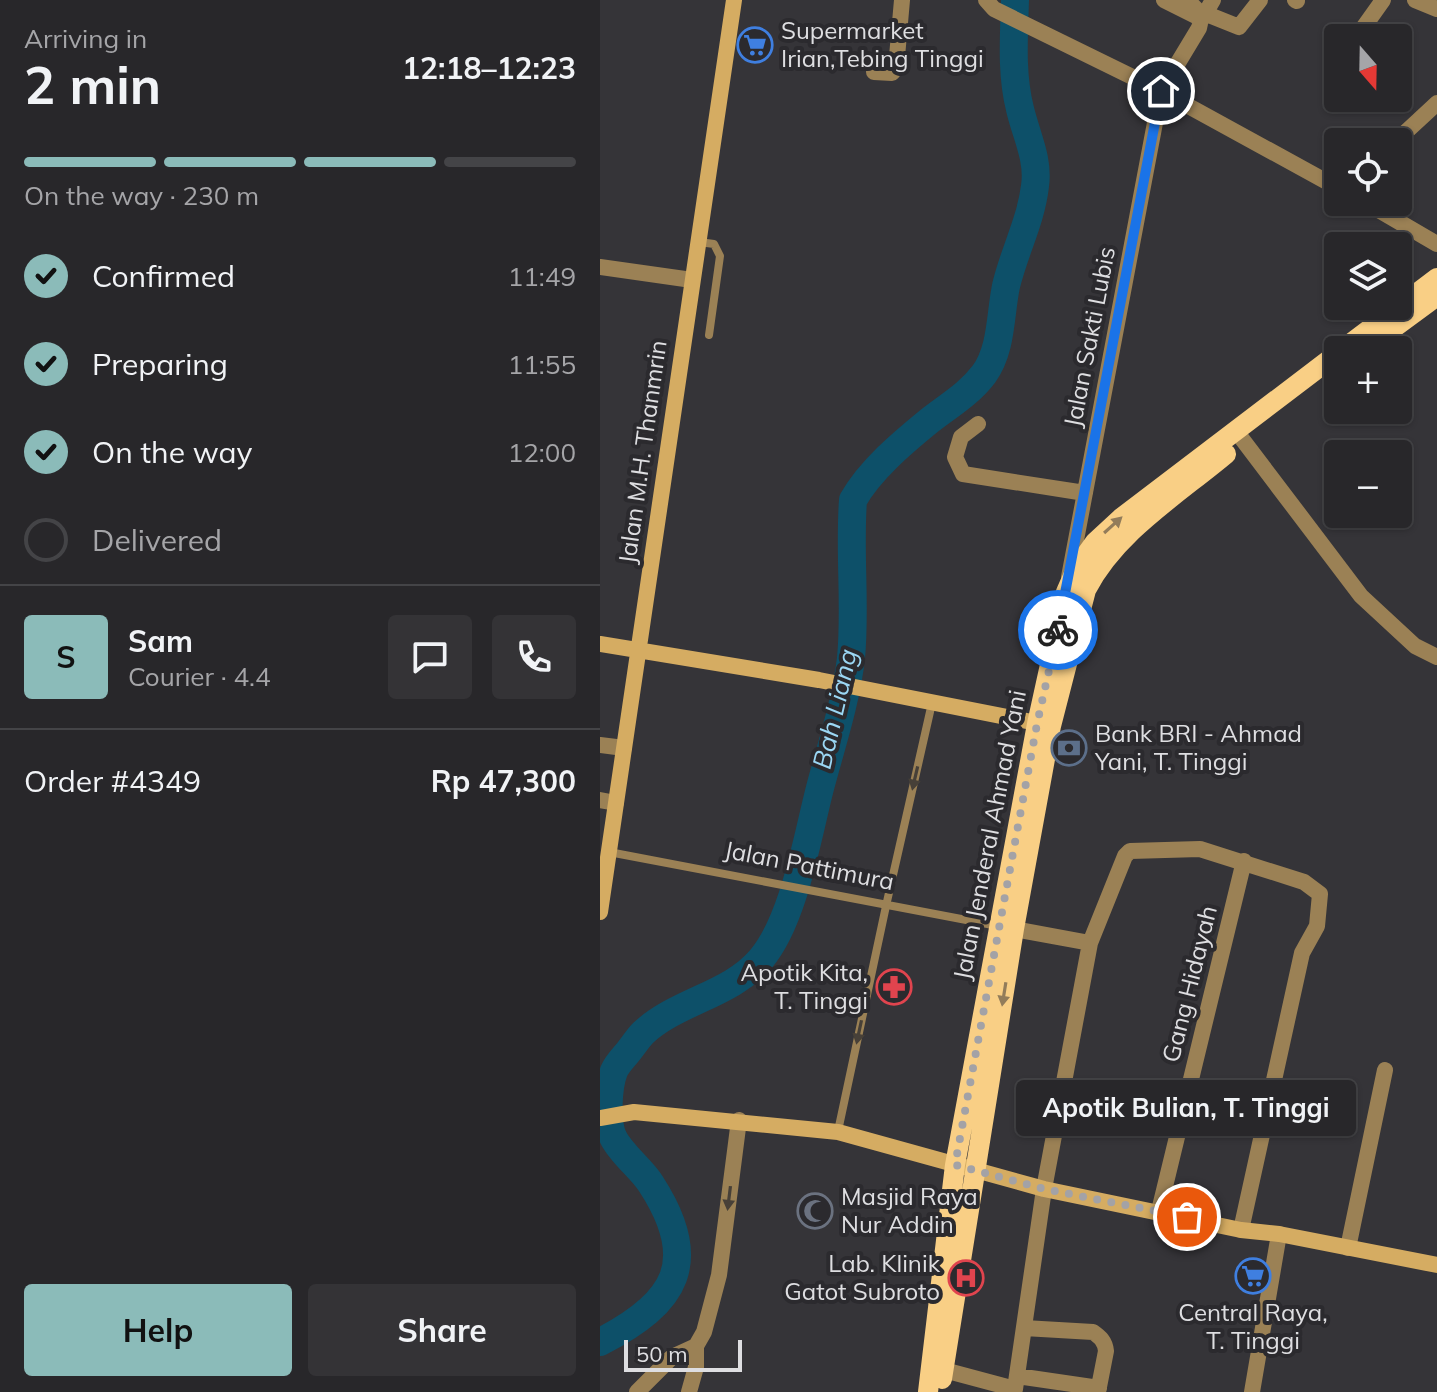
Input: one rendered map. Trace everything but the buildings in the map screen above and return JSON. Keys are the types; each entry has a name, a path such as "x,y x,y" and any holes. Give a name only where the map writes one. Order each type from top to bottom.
{"main road":[{"name":"Jalan Jenderal Ahmad Yani","path":"1361,336 1437,278"},
{"path":"1384,336 1437,296"},
{"name":"Jalan Jenderal Ahmad Yani","path":"1044,725 1094,573 1123,540 1239,436 1324,365"},
{"name":"Jalan Jenderal Ahmad Yani","path":"965,1168 1066,592 1077,567 1095,542 1121,518 1324,379"},
{"path":"941,1392 965,1168"},
{"path":"928,1392 965,1168"}],"street":[{"name":"Jalan M.H. Thanmrin","path":"600,912 609,852 608,802 624,748 734,0"},
{"path":"874,72 892,73 896,68 902,0"},
{"path":"1164,0 1201,9 1239,27 1260,0"},
{"path":"1366,24 1383,0"},
{"path":"1415,0 1437,9"},
{"path":"990,4 1161,91 1324,180"},
{"path":"1161,91 1199,28 1201,9"},
{"name":"Jalan Sakti Lubis","path":"1066,592 1161,91"},
{"path":"1410,128 1437,103"},
{"path":"1389,216 1437,244"},
{"path":"600,267 692,280"},
{"path":"978,424 961,437 955,457 963,474 1085,493"},
{"path":"1239,436 1361,596 1415,646 1437,657"},
{"path":"600,644 819,680 1044,725"},
{"path":"600,745 624,748"},
{"path":"1016,1386 1044,1189 1090,943 1125,856 1130,851 1200,849 1304,882 1320,894 1317,926 1302,953 1241,1230"},
{"name":"Gang Hidayah","path":"1159,1211 1244,861"},
{"name":"Jalan Pattimura","path":"1007,927 1090,943"},
{"path":"1348,1248 1385,1070"},
{"path":"600,1118 634,1112 838,1132 1044,1189 1241,1230 1279,1234 1437,1265"},
{"path":"689,1392 696,1367 696,1346 704,1332 719,1275 739,1120"},
{"path":"1252,1392 1279,1234"},
{"path":"944,1370 1016,1386 1098,1390 1106,1351 1100,1337 1093,1332 1024,1328"},
{"path":"637,1392 672,1357 696,1346"}],"lane":[{"path":"698,242 714,244 720,256 709,335"},
{"path":"838,1132 933,702"},
{"name":"Jalan Pattimura","path":"609,852 1007,927"}],"waterway":[{"name":"Bah Liang","path":"600,1342 647,1312 663,1295 673,1277 677,1258 675,1236 666,1211 647,1178 613,1137 609,1104 614,1071 643,1033 672,1013 735,981 761,959 772,943 798,878 849,674 853,619 853,500 887,458 978,381 994,354 1006,286 1030,212 1036,176 1015,82 1015,0"}],"way so far":[{"path":"1058,630 1037,724 955,1165 1044,1189 1187,1217"}],"place":[{"name":"Supermarket Irian,Tebing Tinggi","path":"755,45"},
{"name":"Bank BRI - Ahmad Yani, T. Tinggi","path":"1069,748"},
{"name":"Apotik Kita, T. Tinggi","path":"894,987"},
{"name":"Masjid Raya Nur Addin","path":"815,1211"},
{"name":"Apotik Bulian, T. Tinggi","path":"1187,1217"},
{"name":"Central Raya, T. Tinggi","path":"1253,1276"},
{"name":"Lab. Klinik Gatot Subroto","path":"966,1278"}],"route":[{"path":"1058,630 1161,91"}]}
